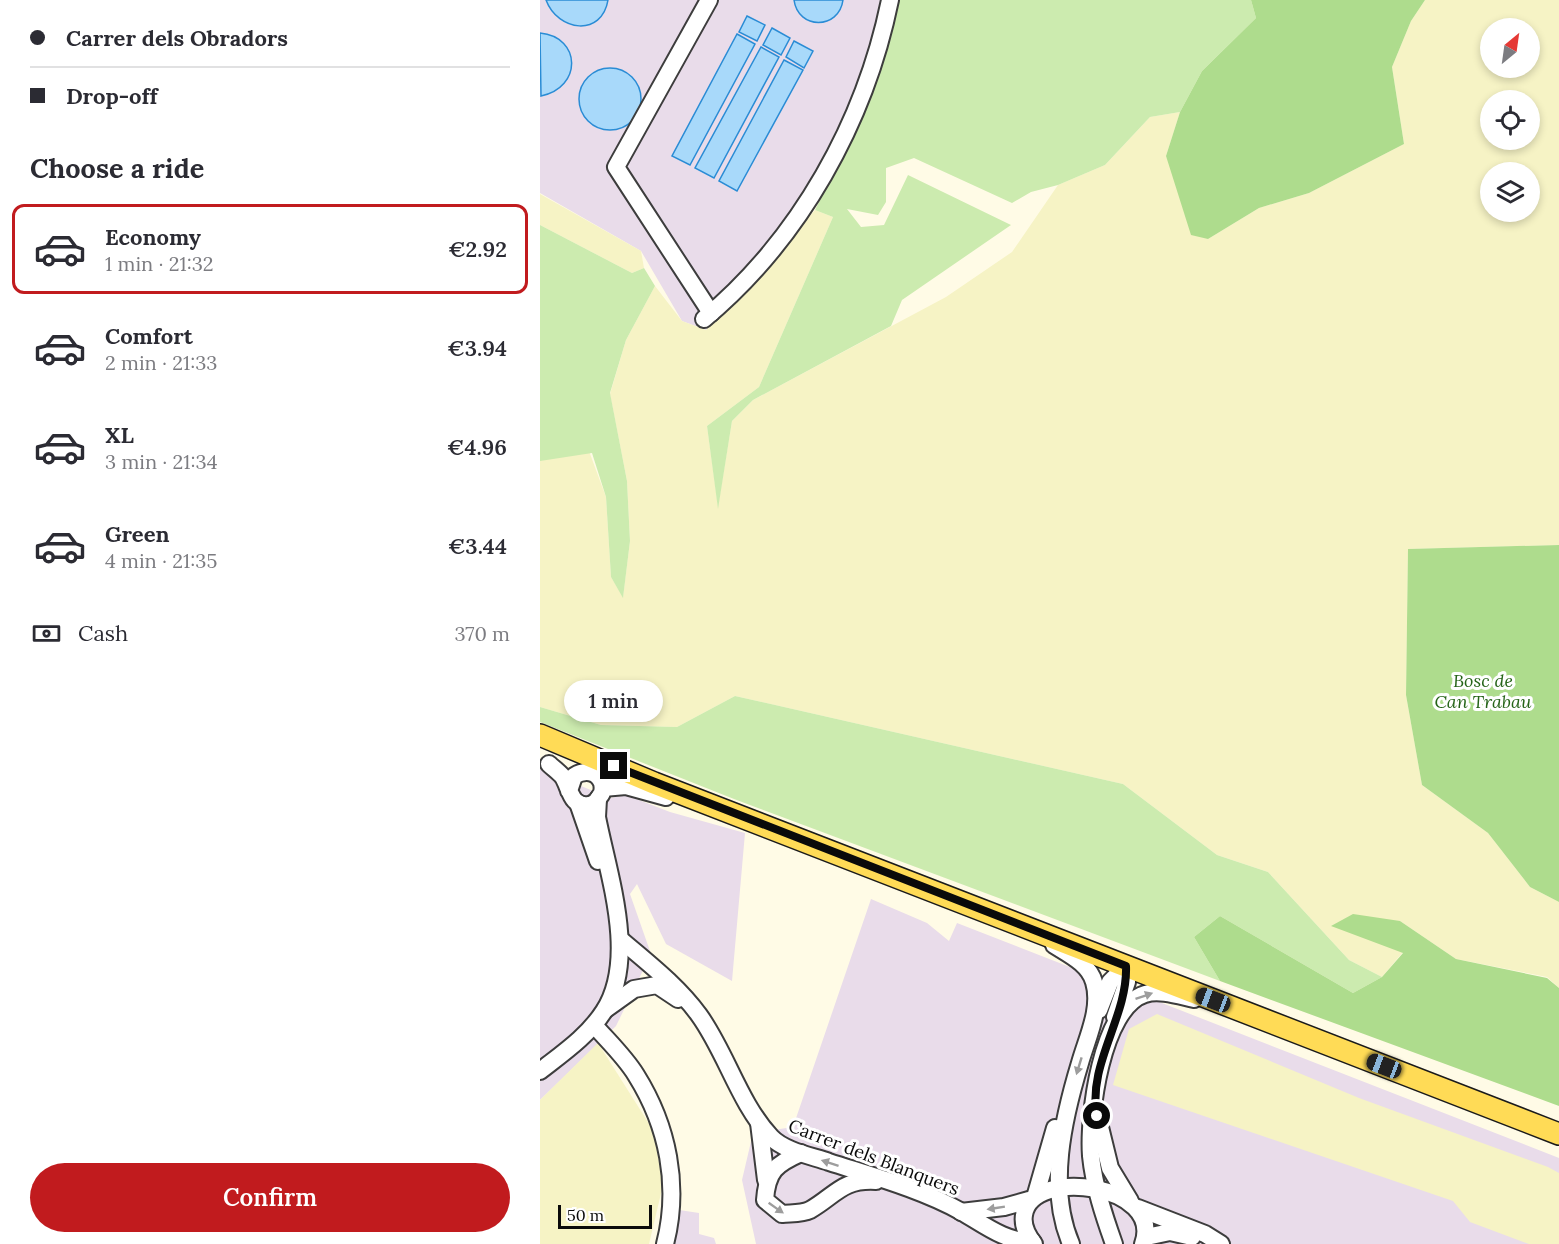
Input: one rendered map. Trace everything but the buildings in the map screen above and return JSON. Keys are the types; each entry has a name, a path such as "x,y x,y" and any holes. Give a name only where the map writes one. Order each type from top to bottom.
{"main road":[{"path":"540,735 758,823 1559,1134"}],"street":[{"path":"707,0 616,167 708,316 793,224 820,182 860,99 876,54 890,0"},
{"path":"540,1071 594,1025 606,1009 620,969 620,939 597,817 600,794 599,778 590,772 544,762"},
{"path":"544,762 561,775 574,797 615,906"},
{"path":"574,797 574,776 590,772"},
{"path":"574,797 589,805 600,794 633,787 758,823"},
{"path":"1018,923 1073,957 1091,974 1096,993 1093,1024"},
{"name":"Carrer dels Blanquers","path":"620,939 699,1016 759,1122 772,1139 801,1153 886,1181 961,1212 978,1224 1016,1240 1033,1243"},
{"path":"620,969 634,965 660,980"},
{"path":"1071,1244 1062,1215 1059,1188 1062,1141 1070,1098 1093,1024 1110,982 1126,966"},
{"path":"1114,1244 1098,1191 1090,1136 1094,1097 1126,981 1126,966"},
{"path":"606,1009 634,989 660,980"},
{"path":"1111,1032 1134,1000 1147,993 1230,1006"},
{"path":"594,1025 636,1075 662,1128 674,1182 672,1216 665,1244"},
{"path":"1094,1097 1106,1159 1145,1221 1145,1240 1170,1232 1202,1242 1218,1243"},
{"path":"1033,1243 1024,1225 1025,1210 1033,1197 1058,1118 1070,1098"},
{"path":"759,1122 766,1180 765,1200 782,1214 808,1211 843,1185 863,1180 886,1181"},
{"path":"766,1180 782,1161 801,1153"},
{"name":"Carrer dels Blanquers","path":"961,1212 1004,1207 1059,1188 1098,1191 1205,1234 1218,1243"}],"shaded area":[{"path":"540,0 897,0 855,129 822,196 811,214 706,330 682,321 641,251 540,193"},
{"path":"1425,0 1559,0 1559,545 1408,549 1406,695 1422,785 1488,833 1530,887 1559,902 1559,988 1547,977 1456,959 1400,921 1332,925 1403,952 1382,977 1349,960 1268,872 1217,855 1123,784 735,696 677,727 601,725 540,707 540,459 589,451 606,497 611,577 623,597 630,541 627,481 610,394 626,340 655,286 682,321 706,330 815,210 833,217 759,387 707,426 718,506 732,421 753,400 946,297 1012,252 1058,185 1105,165 1150,117 1180,112 1166,156 1208,239 1259,208 1309,193 1404,144 1392,67 1411,21"},
{"path":"540,194 641,251 644,268 632,273 540,225"},
{"path":"540,769 610,798 626,795 670,812 745,833 732,981 666,944 637,884 630,894 651,954 616,1026 540,1100"},
{"path":"871,899 927,923 949,941 957,923 1559,1158 1559,1244 756,1244 742,1180 753,1133 793,1127"},
{"path":"1157,1014 1359,1098 1559,1173 1559,1244 1529,1244 1470,1222 1453,1201 1113,1085 1129,1029"},
{"path":"598,1043 653,1130 663,1185 649,1244 540,1244 540,1100"},
{"path":"666,1208 699,1213 699,1234 714,1238 716,1244 661,1244"}],"green space":[{"path":"897,0 1251,0 1256,18 1202,71 1180,112 1150,117 1105,165 1058,185 1031,192 1012,203 914,158 886,168 886,202 878,215 847,209 861,227 884,225 908,175 1011,225 902,300 891,326 753,400 732,421 718,509 707,426 759,387 833,217 815,210 855,129"},
{"path":"1251,0 1425,0 1411,21 1392,67 1404,144 1309,193 1259,208 1208,239 1191,235 1166,156 1180,112 1202,71 1256,18"},
{"path":"540,225 632,273 644,268 655,286 626,340 610,393 627,481 630,541 623,598 611,577 606,497 592,453 540,461"},
{"name":"Bosc de Can Trabau","path":"1559,545 1559,902 1530,887 1488,833 1422,785 1406,695 1408,549"},
{"path":"735,696 1123,784 1217,855 1268,872 1349,960 1382,977 1353,993 1220,916 1194,937 1220,981 734,799 540,722 540,707 601,725 677,727"},
{"path":"1353,914 1400,921 1456,959 1547,978 1559,988 1559,1106 1220,981 1194,937 1220,916 1353,993 1382,977 1403,953 1331,926"}],"water":[{"path":"546,0 608,0 604,12 597,20 589,25 579,26 560,19"},
{"path":"794,0 843,0 840,10 834,17 818,22 803,17 797,10"},
{"path":"747,16 765,25 757,41 739,32"},
{"path":"772,28 790,38 781,55 763,45"},
{"path":"540,33 564,43 570,53 572,63 570,74 564,83 554,91 541,96"},
{"path":"737,34 755,44 690,165 672,156"},
{"path":"794,41 813,51 804,68 786,57"},
{"path":"761,47 779,57 714,178 695,168"},
{"path":"784,60 803,70 737,191 719,181"},
{"path":"604,68 616,68 632,77 639,87 641,99 639,111 632,121 616,130 604,130 593,125 584,116 579,105 579,93 584,82 593,73"}],"route":[{"path":"614,766 1126,966 1126,981 1103,1054 1094,1097 1097,1116"}]}
